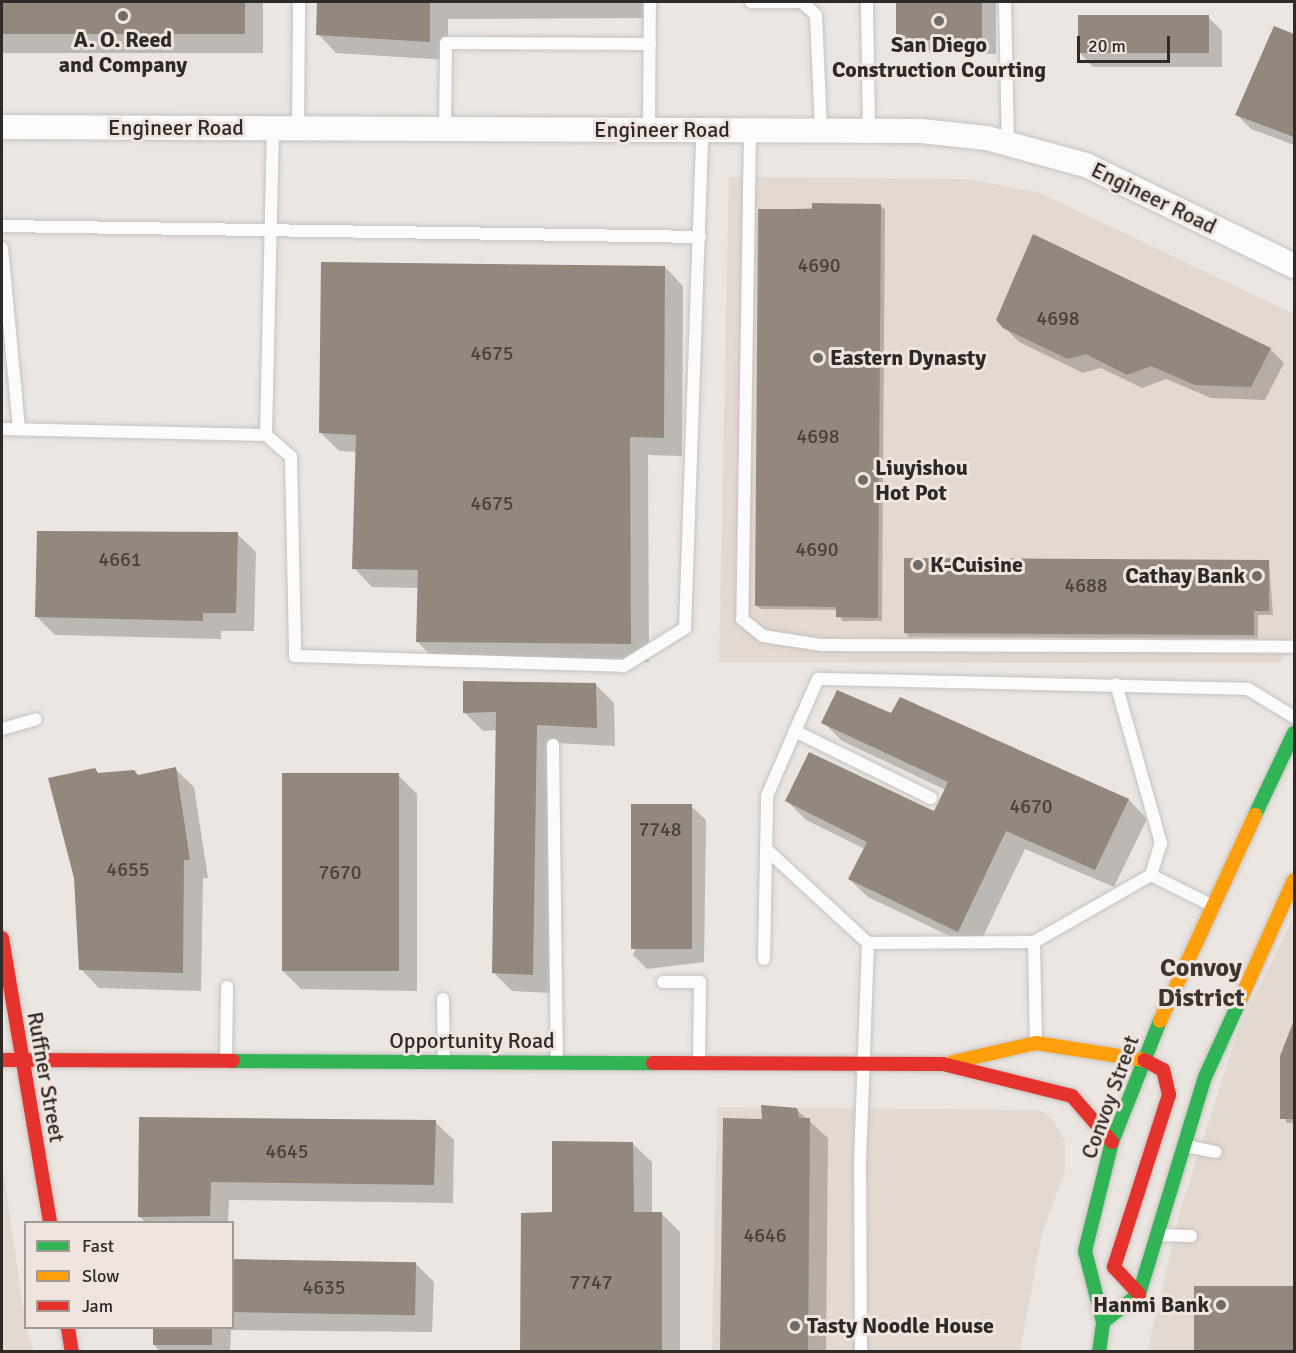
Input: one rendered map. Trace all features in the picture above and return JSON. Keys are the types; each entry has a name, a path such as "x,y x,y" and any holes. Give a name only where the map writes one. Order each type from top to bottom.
{"street":[{"name":"Engineer Road","path":"2,127 928,131 1008,144 1086,165 1294,266"},
{"name":"Convoy Street","path":"1099,1352 1103,1322 1085,1251 1112,1142 1144,1060 1212,906 1294,733"},
{"path":"1103,1322 1139,1294 1154,1235 1182,1144 1223,1034 1294,880"},
{"name":"Ruffner Street","path":"2,938 50,1221"},
{"path":"943,1064 1036,1043 1144,1060 1163,1070 1169,1095 1114,1268 1139,1294"},
{"name":"Opportunity Road","path":"2,1060 943,1064"},
{"path":"943,1064 1072,1096 1112,1142"},
{"path":"68,1329 72,1352"}],"lane":[{"path":"298,2 298,128"},
{"path":"649,130 650,2"},
{"path":"751,2 802,2 816,15 821,130"},
{"path":"867,2 869,130"},
{"path":"1005,2 1008,144"},
{"path":"445,129 446,43 650,44"},
{"path":"266,435 268,231 273,128"},
{"path":"2,429 19,427 266,435 291,457 295,656 624,666 685,628 702,130"},
{"path":"750,130 742,619 763,636 822,645 1294,647"},
{"path":"2,226 700,237"},
{"path":"2,248 19,427"},
{"path":"764,959 767,796 818,679 1116,684 1248,689 1294,717"},
{"path":"765,849 868,943 1034,942 1151,875 1161,843 1116,684"},
{"path":"2,729 36,719"},
{"path":"795,732 931,798"},
{"path":"553,745 557,1062"},
{"path":"1151,875 1212,906"},
{"path":"1034,942 1036,1043"},
{"path":"861,1352 860,1162 867,1063 868,943"},
{"path":"663,982 700,982 699,1063"},
{"path":"226,1061 227,987"},
{"path":"443,999 444,1062"},
{"path":"1182,1144 1215,1152"},
{"path":"1154,1235 1191,1236"}],"shaded area":[{"path":"729,177 966,179 1038,192 1294,314 1294,633 1280,663 719,662"},
{"path":"1294,916 1294,1351 1147,1352 1181,1208 1237,1033"},
{"path":"717,1107 1040,1110 1052,1119 1065,1141 1065,1171 1042,1233 1020,1351 712,1352"},
{"path":"2,1162 24,1314 24,1329 26,1329 34,1351 2,1351"}],"building":[{"name":"A. O. Reed and Company","path":"2,2 245,2 245,34 2,34"},
{"path":"317,2 430,2 430,42 316,35"},
{"name":"San Diego Construction Courting","path":"896,2 982,2 982,40 896,40"},
{"path":"1078,15 1209,15 1209,53 1078,53"},
{"path":"1274,26 1294,34 1294,137 1235,115"},
{"path":"812,203 881,204 878,618 836,617 836,607 755,606 758,209 812,209"},
{"path":"1033,234 1271,348 1251,387 1195,385 1151,366 1127,375 1086,354 1068,359 1003,328 996,320"},
{"path":"321,262 665,266 664,438 630,437 631,644 416,642 418,570 352,569 356,435 319,433"},
{"path":"37,531 238,532 236,613 203,613 203,621 35,617"},
{"path":"904,558 1269,560 1269,611 1254,611 1254,635 904,633"},
{"path":"463,681 596,683 597,728 537,725 533,975 492,973 496,712 463,713"},
{"path":"837,690 891,713 900,697 1129,799 1095,870 1006,831 958,932 848,879 867,842 785,801 809,752 934,811 948,782 821,723"},
{"path":"176,767 190,860 184,860 183,973 79,970 74,878 48,778 95,768 98,773 134,770 138,775"},
{"path":"282,773 399,773 399,971 282,971"},
{"path":"631,804 692,804 692,949 631,949"},
{"path":"1294,1020 1294,1119 1280,1119 1280,1056"},
{"path":"761,1105 797,1108 799,1118 810,1118 808,1352 720,1352 723,1118 762,1119"},
{"path":"139,1117 436,1120 434,1185 211,1182 210,1216 138,1217"},
{"path":"552,1141 633,1142 634,1212 662,1212 662,1352 520,1352 521,1213 552,1212"},
{"path":"234,1259 416,1262 415,1315 234,1312"},
{"path":"1194,1286 1294,1286 1294,1352 1194,1352"},
{"path":"153,1329 212,1329 212,1345 153,1345"}],"traffic: fast":[{"path":"1255,815 1294,733"},
{"path":"1103,1322 1139,1294 1205,1077 1241,998"},
{"path":"1099,1352 1103,1322 1085,1251 1112,1142 1160,1021"},
{"path":"233,1061 653,1063"}],"traffic: slow":[{"path":"1160,1021 1255,815"},
{"path":"1241,998 1294,880"},
{"path":"953,1062 1036,1043 1144,1060"}],"traffic: jam":[{"path":"2,938 50,1221"},
{"path":"2,1060 233,1061"},
{"path":"1139,1294 1114,1267 1169,1095 1163,1070 1144,1060"},
{"path":"653,1063 943,1064 1072,1096 1112,1142"},
{"path":"68,1329 72,1352"}],"place":[{"name":"A. O. Reed and Company","path":"123,16"},
{"name":"San Diego Construction Courting","path":"939,21"},
{"name":"Eastern Dynasty","path":"818,358"},
{"name":"Liuyishou Hot Pot","path":"863,480"},
{"name":"K-Cuisine","path":"918,565"},
{"name":"Cathay Bank","path":"1257,576"},
{"name":"Hanmi Bank","path":"1221,1305"},
{"name":"Tasty Noodle House","path":"795,1326"}],"district":[{"name":"Convoy District","path":"1201,984"}]}
